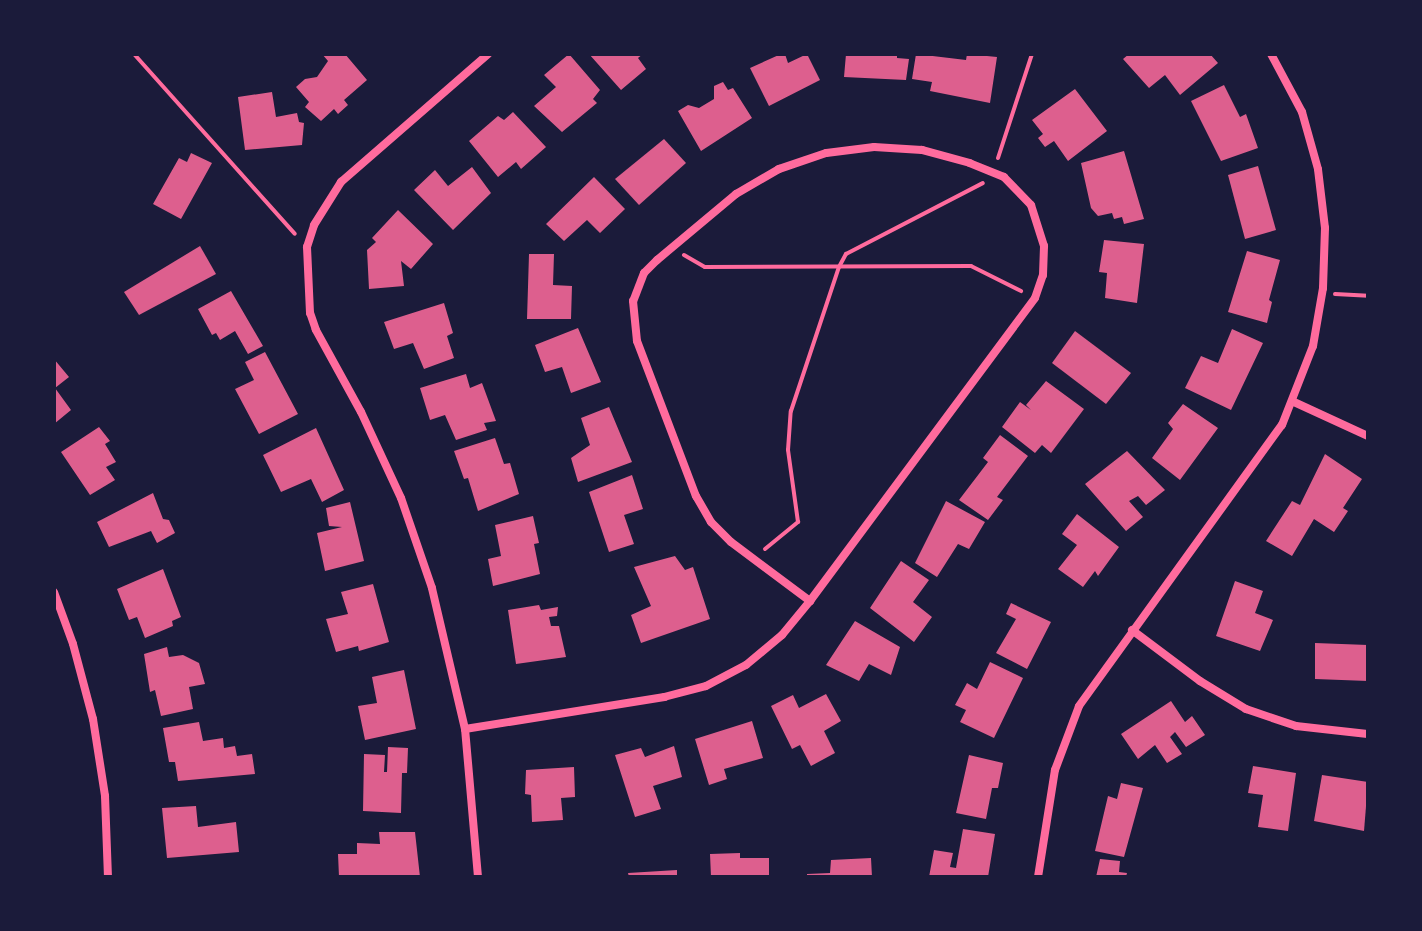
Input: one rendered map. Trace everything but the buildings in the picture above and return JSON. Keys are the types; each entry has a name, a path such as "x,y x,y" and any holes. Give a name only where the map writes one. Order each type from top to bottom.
{"street":[{"path":"478,877 465,729 432,588 401,498 310,313 307,247 314,225 341,182 488,54"},
{"path":"1038,877 1062,748 1079,706 1255,467 1294,402 1313,346 1323,292 1325,228 1318,169 1302,112 1271,54"},
{"path":"465,729 664,697 706,686 746,665 782,635 810,601 1035,298 1043,275 1042,231 1031,205 1014,185 990,172 922,150 874,147 826,153 779,169 736,194 644,273 633,301 637,341 696,496 711,522 753,559 810,601"},
{"path":"1294,402 1368,436"},
{"path":"54,592 73,644 93,719 105,796 108,877"},
{"path":"1132,630 1200,681 1246,709 1296,726 1368,734"}],"path":[{"path":"134,54 307,247"},
{"path":"753,559 798,522 788,450 791,411 846,254 982,184 996,163 1032,54"},
{"path":"671,248 705,267 971,266 1035,298"},
{"path":"1323,292 1368,296"}]}
